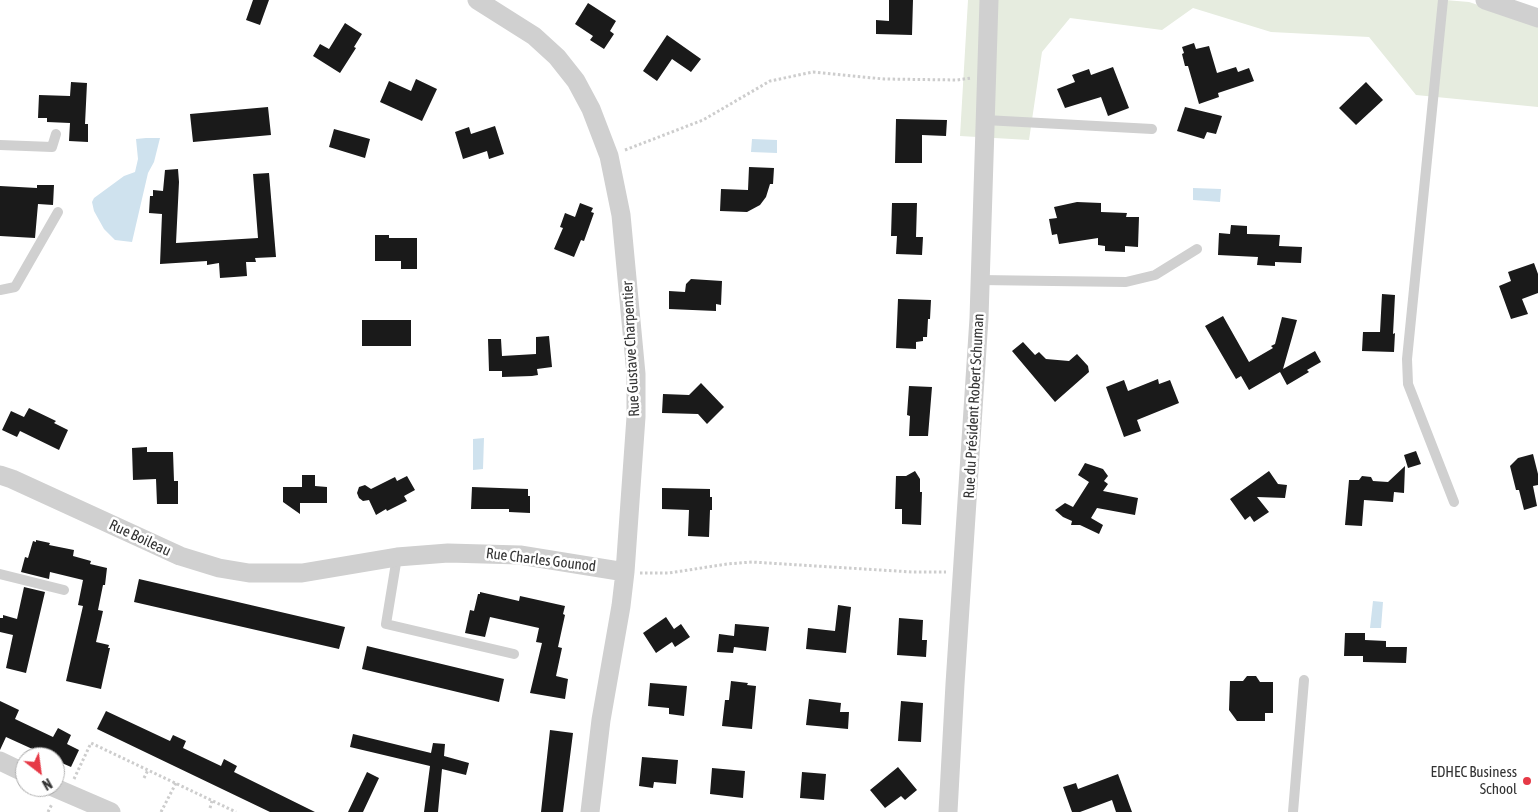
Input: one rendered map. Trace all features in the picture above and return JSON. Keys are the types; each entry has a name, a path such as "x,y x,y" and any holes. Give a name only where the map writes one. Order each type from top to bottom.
{"street":[{"name":"Rue Gustave Charpentier","path":"476,0 528,32 557,57 568,70 583,93 609,156 621,215 636,381 635,435 621,606 598,738 590,812"},
{"name":"Rue du Président Robert Schuman","path":"948,812 955,684 964,572 980,280 989,0"},
{"path":"1485,0 1538,18"},
{"name":"Rue Boileau","path":"0,475 192,560 219,568 249,573 286,574"},
{"name":"Rue Charles Gounod","path":"286,574 397,557 448,553 500,553 537,557 625,572"},
{"path":"0,761 15,768"},
{"path":"65,792 111,812"}],"lane":[{"path":"1444,0 1407,359 1408,384 1454,502"},
{"path":"985,120 1152,129"},
{"path":"0,145 52,148 56,134"},
{"path":"0,290 15,287 58,212"},
{"path":"980,280 1126,282 1155,276 1197,249"},
{"path":"397,557 386,624 514,654"},
{"path":"0,574 64,590"},
{"path":"1293,812 1304,680"}],"path":[{"path":"609,156 703,120 770,81 787,77 813,72 893,79 957,80 986,76"},
{"path":"625,572 661,574 752,562 912,572 964,572"},
{"path":"65,782 91,743 236,812"},
{"path":"144,778 148,770"},
{"path":"161,812 176,783"},
{"path":"210,808 212,801"}],"shaded area":[{"path":"968,0 1445,0 1469,2 1538,25 1538,107 1416,95 1369,37 1271,32 1193,8 1162,30 1070,18 1042,52 1029,140 960,136"}],"water":[{"path":"160,138 154,162 148,173 132,242 115,240 104,229 94,211 92,202 94,198 124,176 135,172 138,159 136,139"},
{"path":"752,139 777,140 777,153 751,152"},
{"path":"1193,188 1221,189 1220,202 1193,200"},
{"path":"484,438 483,469 473,470 473,439"},
{"path":"1373,601 1383,602 1381,628 1370,628"}],"building":[{"path":"253,0 269,0 260,25 246,20"},
{"path":"889,0 913,0 912,35 876,34 876,20 889,21"},
{"path":"588,3 616,21 610,31 614,34 604,49 590,40 593,36 575,24"},
{"path":"345,23 362,34 354,47 356,48 340,73 313,56 320,44 329,49"},
{"path":"667,35 701,59 691,72 672,59 657,81 643,71"},
{"path":"1194,43 1196,49 1209,46 1217,73 1236,67 1238,72 1249,68 1254,81 1218,93 1219,97 1199,104 1188,66 1185,66 1182,54 1184,53 1182,47"},
{"path":"1113,67 1129,108 1108,116 1101,97 1065,108 1057,89 1075,82 1072,75 1089,69 1091,75"},
{"path":"416,79 437,89 422,121 380,102 389,81 411,91"},
{"path":"71,82 87,83 85,124 88,124 88,142 69,141 70,123 47,122 47,118 38,118 39,95 70,96"},
{"path":"1366,82 1383,100 1356,125 1339,108"},
{"path":"268,107 271,135 193,142 190,114"},
{"path":"1185,107 1222,116 1216,134 1207,132 1204,139 1177,131"},
{"path":"896,119 947,120 946,136 922,135 922,163 895,163"},
{"path":"495,126 504,154 489,159 487,151 463,159 455,132 469,127 471,134"},
{"path":"334,129 370,139 365,158 329,147"},
{"path":"749,167 774,168 773,184 770,184 766,197 760,205 747,212 720,211 721,189 748,190"},
{"path":"178,169 176,243 258,238 253,174 269,173 276,257 255,258 256,262 246,262 247,276 220,278 219,263 207,265 207,261 160,264 162,214 149,213 150,196 153,196 153,190 163,191 165,170"},
{"path":"37,185 54,185 53,205 38,204 35,238 0,236 0,186 37,188"},
{"path":"1077,202 1101,203 1101,212 1127,213 1126,217 1139,217 1138,247 1125,246 1125,252 1105,251 1105,246 1098,245 1098,238 1059,244 1057,234 1052,235 1049,219 1057,218 1054,207"},
{"path":"580,203 593,208 591,212 594,213 584,241 581,240 574,257 554,249 563,228 560,227 565,213 575,217"},
{"path":"892,203 917,203 916,237 923,237 922,255 896,254 897,236 891,236"},
{"path":"1231,225 1247,226 1247,234 1280,235 1279,246 1302,247 1301,263 1275,262 1275,266 1257,265 1258,257 1218,255 1219,233 1230,234"},
{"path":"375,235 389,235 389,238 417,238 417,269 401,269 401,261 375,261"},
{"path":"1534,263 1538,274 1538,293 1522,299 1528,314 1511,319 1499,286 1511,281 1508,272"},
{"path":"691,279 722,281 721,305 716,304 716,311 669,309 669,291 685,292 686,284"},
{"path":"1382,294 1395,295 1394,352 1362,351 1363,332 1380,332"},
{"path":"898,299 931,300 927,337 923,337 923,341 916,342 916,349 896,348"},
{"path":"1223,316 1249,362 1273,348 1271,346 1275,344 1282,317 1297,320 1283,369 1315,351 1321,362 1307,370 1309,372 1287,385 1280,372 1249,390 1241,376 1236,379 1205,326"},
{"path":"362,320 411,320 411,346 362,346"},
{"path":"549,336 552,367 537,369 538,375 532,376 502,377 502,371 489,371 488,339 501,339 502,356 536,354 536,337"},
{"path":"1023,342 1035,355 1039,352 1046,359 1069,361 1077,354 1088,366 1089,372 1055,402 1012,351"},
{"path":"1158,379 1159,384 1170,380 1179,403 1137,420 1141,431 1124,437 1106,387 1124,380 1128,391"},
{"path":"701,383 724,407 707,424 698,414 662,413 663,394 689,395"},
{"path":"909,386 932,387 928,436 909,436 910,416 907,415"},
{"path":"29,408 56,421 54,423 68,430 59,450 20,431 17,437 2,430 11,411 24,417"},
{"path":"147,447 147,452 173,452 174,481 178,481 178,504 157,504 156,479 133,480 132,448"},
{"path":"1416,451 1421,464 1408,468 1404,455"},
{"path":"1533,454 1538,474 1538,485 1533,486 1537,506 1524,510 1519,490 1516,490 1510,466 1518,458"},
{"path":"1085,463 1103,469 1108,476 1104,481 1108,484 1103,491 1138,498 1135,515 1097,508 1091,518 1103,525 1099,534 1080,525 1071,525 1072,521 1063,517 1055,510 1065,503 1073,507 1089,482 1078,475"},
{"path":"1405,466 1404,493 1394,492 1393,502 1364,500 1362,526 1345,525 1349,480 1359,480 1362,476 1371,477 1373,481 1388,482"},
{"path":"915,471 920,479 920,492 922,492 921,525 902,524 902,509 895,509 896,476 906,476"},
{"path":"1269,471 1278,484 1287,485 1285,498 1257,497 1269,512 1254,522 1250,516 1245,520 1230,499"},
{"path":"302,475 315,475 315,486 327,487 327,503 300,503 300,514 283,502 283,487 302,487"},
{"path":"407,476 415,490 404,496 407,501 376,515 369,500 363,501 357,493 359,487 365,485 371,489 395,477 397,481"},
{"path":"472,487 528,489 530,513 509,512 509,509 471,509"},
{"path":"662,488 710,489 712,510 710,510 709,537 688,536 689,510 662,509"},
{"path":"36,540 50,543 49,545 74,550 73,556 91,561 90,564 107,568 105,585 103,585 98,610 103,611 96,642 109,645 108,648 110,648 101,689 66,681 83,606 78,605 83,580 50,572 49,579 21,572 25,557 28,558 33,541 36,542"},
{"path":"139,579 345,627 339,649 134,602"},
{"path":"24,587 45,592 26,673 6,668 13,635 0,632 0,618 3,618 3,615 17,619"},
{"path":"480,592 519,601 520,596 565,606 563,614 565,615 558,647 562,648 556,676 568,679 565,699 530,693 542,643 536,642 539,628 490,617 485,637 465,633 470,610 474,611"},
{"path":"838,605 851,607 846,653 806,649 808,628 835,631"},
{"path":"666,617 674,629 681,624 690,637 675,647 672,642 656,653 643,633"},
{"path":"899,618 923,620 922,640 927,640 926,657 897,655"},
{"path":"735,624 769,627 766,651 734,647 733,653 717,652 719,634 734,636"},
{"path":"1345,633 1365,633 1365,640 1386,641 1386,647 1407,647 1406,663 1363,662 1363,656 1344,656"},
{"path":"367,646 504,679 499,702 362,669"},
{"path":"1247,676 1256,676 1260,682 1273,682 1273,713 1265,713 1265,721 1237,721 1229,710 1230,681 1243,681"},
{"path":"731,681 756,686 752,729 722,726 725,700 729,700"},
{"path":"650,683 687,686 684,716 669,714 669,708 648,706"},
{"path":"809,699 841,703 840,712 849,712 848,729 806,725"},
{"path":"0,701 19,710 15,719 53,737 58,728 71,735 67,744 79,750 71,767 65,764 65,747 28,747 6,737 0,750"},
{"path":"901,701 923,703 921,742 898,741"},
{"path":"106,711 170,741 173,735 186,741 183,748 221,766 224,759 237,766 234,772 315,812 270,812 97,729"},
{"path":"550,730 573,733 563,812 541,812"},
{"path":"353,734 431,753 433,743 445,744 444,756 469,763 466,775 442,769 438,812 424,812 430,766 350,747"},
{"path":"642,757 678,760 676,784 654,782 653,788 639,786"},
{"path":"898,767 917,790 905,800 901,796 885,808 870,790"},
{"path":"712,768 745,771 743,798 710,794"},
{"path":"367,772 379,778 363,812 348,812"},
{"path":"802,772 826,774 824,800 800,798"},
{"path":"1118,774 1132,812 1116,812 1112,800 1080,812 1072,812 1063,787 1076,783 1078,789"}],"place":[{"name":"EDHEC Business School","path":"1527,781"}]}
